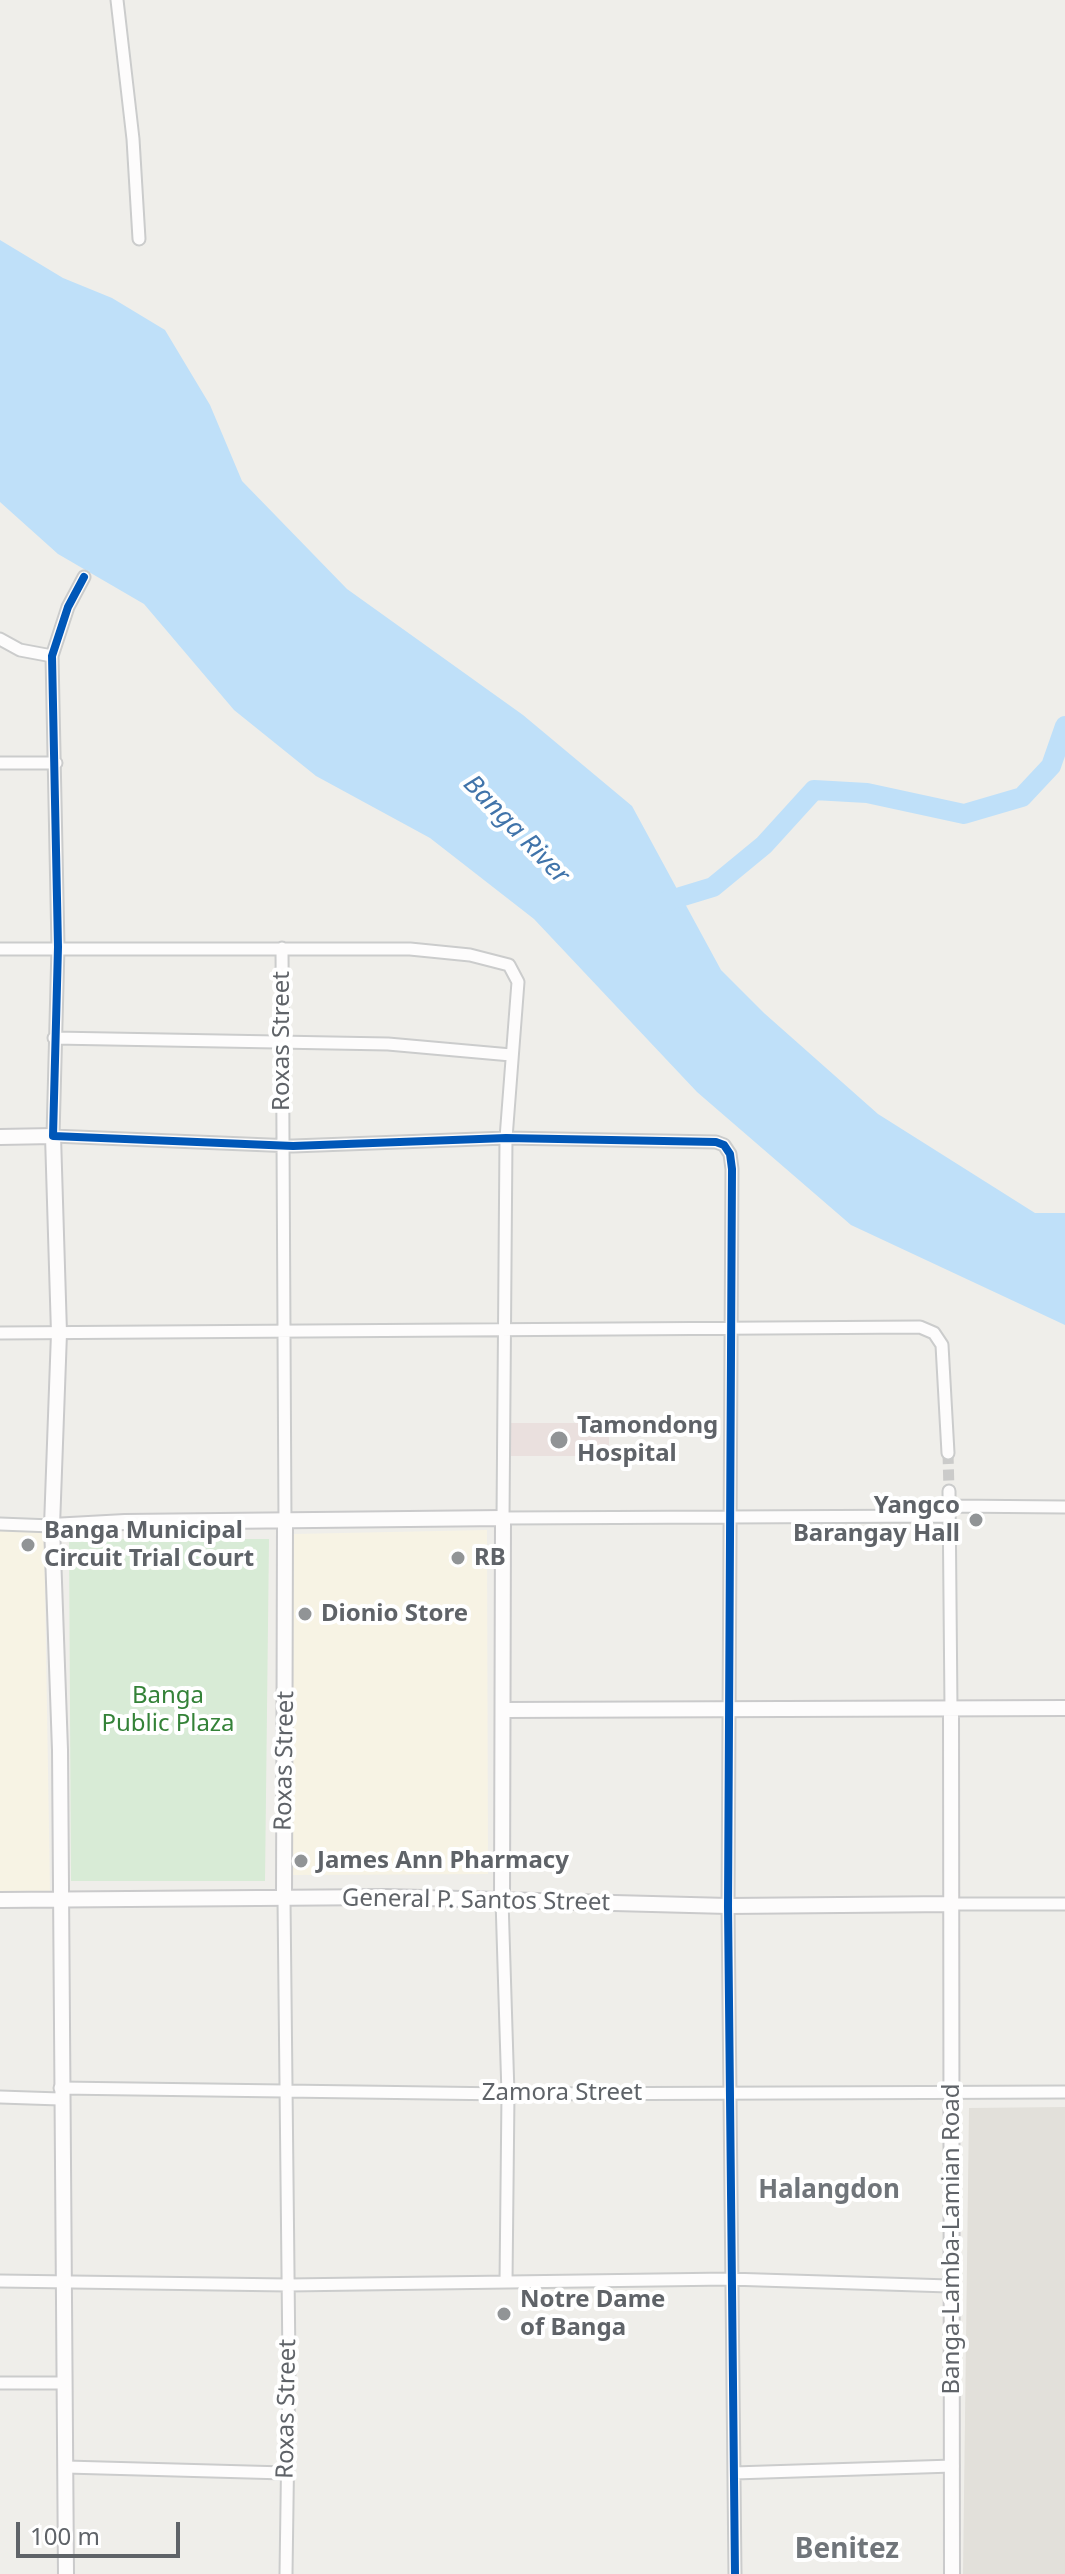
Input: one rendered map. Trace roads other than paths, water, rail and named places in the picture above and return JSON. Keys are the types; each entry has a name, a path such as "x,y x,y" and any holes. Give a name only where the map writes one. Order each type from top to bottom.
{"main road":[{"path":"0,1137 53,1136 59,1333 52,1526 62,1899 60,2094 66,2574"},
{"path":"52,1526 125,1522 285,1523 503,1518 502,1900"},
{"name":"Roxas Street","path":"284,1899 285,1523"},
{"path":"503,1710 1065,1708"},
{"name":"Banga-Lamba-Lamian Road","path":"951,1709 953,1904 949,2286 952,2574"},
{"name":"General P. Santos Street","path":"0,1900 502,1900 728,1906 953,1904"}],"street":[{"path":"117,0 133,139 139,239"},
{"path":"84,577 68,607 52,656 58,947 53,1136 282,1143 506,1138 724,1145 732,1169 728,1906 731,2092 729,2279 735,2574"},
{"path":"0,639 20,650 52,656"},
{"path":"0,763 56,763"},
{"name":"Roxas Street","path":"282,948 285,1523"},
{"path":"0,949 410,949 503,962 517,975 506,1138 503,1518 729,1516 1065,1507"},
{"path":"54,1038 388,1044 511,1055"},
{"path":"0,1333 283,1328 928,1329 939,1338 945,1356 948,1453"},
{"path":"949,1491 951,1709"},
{"path":"0,1524 52,1526"},
{"name":"Roxas Street","path":"284,1899 283,2090 288,2285 286,2574"},
{"path":"502,1900 508,2094 506,2282"},
{"path":"953,1904 1065,1904"},
{"name":"Zamora Street","path":"0,2097 283,2090 508,2094 1065,2092"},
{"path":"0,2281 288,2285 729,2279 949,2286"},
{"path":"0,2383 65,2383"},
{"path":"734,2473 953,2466"},
{"path":"66,2467 285,2473"}],"water":[{"name":"Banga River","path":"0,240 63,278 112,298 165,330 210,405 242,481 347,589 523,715 632,806 721,970 764,1013 878,1114 1035,1213 1065,1213 1065,1325 851,1225 697,1092 534,919 430,838 316,776 234,710 144,604 58,554 0,502"}],"waterway":[{"path":"654,905 713,887 764,845 814,790 867,793 964,814 1022,797 1051,766 1065,726"}],"tunnel":[{"path":"948,1453 949,1491"}],"place":[{"name":"Tamondong Hospital","path":"559,1440"},
{"name":"Yangco Barangay Hall","path":"976,1520"},
{"name":"Banga Municipal Circuit Trial Court","path":"28,1545"},
{"name":"RB","path":"458,1558"},
{"name":"Dionio Store","path":"305,1614"},
{"name":"James Ann Pharmacy","path":"301,1861"},
{"name":"Notre Dame of Banga","path":"504,2314"}],"district":[{"name":"Halangdon","path":"829,2191"},
{"name":"Benitez","path":"847,2550"}],"park label":[{"name":"Banga Public Plaza","path":"168,1710"}]}
